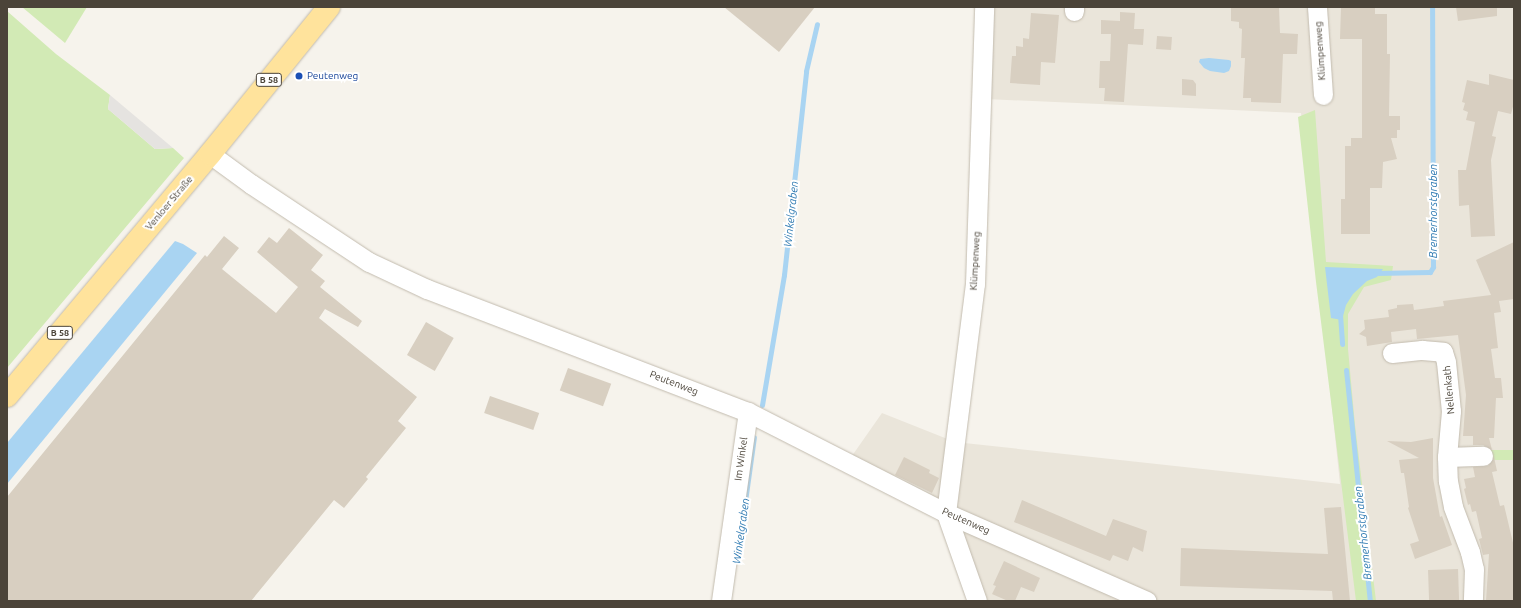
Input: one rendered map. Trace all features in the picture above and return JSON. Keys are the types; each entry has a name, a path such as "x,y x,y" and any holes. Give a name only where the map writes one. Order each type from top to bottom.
{"main road":[{"name":"Venloer Straße","path":"7,396 210,154 329,7"}],"street":[{"name":"Klümpenweg","path":"946,513 975,284 984,7"},
{"name":"Klümpenweg","path":"1317,7 1323,95"},
{"name":"Peutenweg","path":"210,154 251,184 369,262 427,288 748,412 946,513 1146,601"},
{"name":"Nellenkath","path":"1392,353 1422,350 1443,352 1447,368 1451,411 1447,457 1450,497 1470,552 1474,568 1474,601"},
{"name":"Im Winkel","path":"721,601 748,412"},
{"path":"1447,457 1483,456"},
{"path":"946,513 977,601"}],"shaded area":[{"path":"982,7 1514,7 1514,601 975,601 943,511 847,463 882,413 955,442 1340,484 1301,113 985,99"},
{"path":"110,95 173,148 155,149 108,109"}],"green space":[{"path":"22,7 87,7 65,43"},
{"path":"7,11 56,54 110,95 108,109 155,149 173,148 184,158 7,368"},
{"path":"1315,110 1326,262 1393,266 1391,280 1364,287 1348,314 1348,349 1355,425 1376,601 1356,601 1316,282 1298,117"},
{"path":"1484,450 1514,450 1514,460 1484,460"}],"water":[{"path":"1209,58 1231,61 1229,71 1224,73 1210,71 1204,68 1199,62 1200,59"},
{"path":"175,241 197,253 7,484 7,443"},
{"path":"1325,267 1383,269 1377,277 1367,281 1353,294 1346,305 1342,320 1331,318"}],"building":[{"path":"724,7 815,7 779,52"},
{"path":"1231,7 1279,7 1280,33 1298,34 1297,54 1283,54 1281,103 1251,102 1251,98 1243,98 1245,58 1241,58 1242,29 1239,28 1239,22 1231,21"},
{"path":"1341,7 1375,7 1375,14 1387,14 1387,54 1390,54 1389,116 1400,116 1400,130 1397,130 1397,138 1391,138 1397,159 1383,162 1382,188 1370,188 1370,234 1341,234 1341,199 1345,199 1345,146 1351,146 1351,138 1362,138 1362,39 1340,39"},
{"path":"1456,7 1497,7 1497,16 1458,21"},
{"path":"1120,12 1135,13 1134,29 1144,29 1143,45 1128,44 1124,102 1104,101 1105,88 1099,88 1100,61 1110,61 1111,34 1101,34 1101,20 1120,21"},
{"path":"1031,13 1059,15 1055,63 1041,62 1040,85 1010,83 1012,56 1016,56 1016,46 1023,47 1023,38 1029,39"},
{"path":"1157,36 1172,37 1171,50 1156,49"},
{"path":"1489,74 1514,80 1514,103 1511,114 1498,111 1492,136 1496,137 1491,160 1495,236 1471,237 1469,205 1459,206 1458,170 1466,170 1475,122 1466,120 1468,112 1463,110 1465,103 1462,102 1467,80 1489,85"},
{"path":"1182,79 1193,80 1196,84 1196,96 1182,95"},
{"path":"289,228 323,255 311,270 325,281 320,287 362,321 358,327 325,309 319,318 417,397 398,421 406,428 366,477 368,479 344,508 334,500 251,601 7,601 7,497 205,255 207,257 224,236 239,248 222,269 276,313 298,287 257,252 269,237 277,243"},
{"path":"1514,242 1514,299 1499,301 1501,312 1494,313 1498,348 1491,349 1495,378 1501,378 1503,398 1496,398 1494,438 1489,438 1492,450 1483,445 1473,445 1473,436 1463,436 1466,395 1458,335 1417,339 1416,329 1391,332 1392,342 1367,346 1366,337 1359,334 1365,329 1364,320 1389,317 1388,310 1397,308 1397,305 1413,304 1414,310 1444,306 1443,301 1491,295 1476,260"},
{"path":"426,322 454,338 435,371 407,355"},
{"path":"568,368 611,384 603,406 560,391"},
{"path":"490,396 539,413 533,430 484,413"},
{"path":"1433,438 1433,478 1440,517 1442,516 1452,545 1415,559 1410,544 1419,541 1408,508 1404,473 1401,473 1399,460 1419,458 1387,441 1411,442"},
{"path":"904,457 930,470 929,473 939,478 932,493 895,475"},
{"path":"1494,457 1497,471 1492,472 1500,506 1504,505 1514,547 1514,601 1486,601 1489,554 1483,555 1479,539 1482,538 1476,511 1472,512 1470,504 1468,505 1464,489 1466,488 1464,479 1475,477 1473,467 1488,466"},
{"path":"1022,500 1106,536 1113,519 1147,531 1143,552 1133,547 1128,561 1113,555 1110,561 1014,522"},
{"path":"1341,507 1350,601 1333,601 1332,591 1180,586 1181,548 1328,554 1324,508"},
{"path":"1004,561 1040,578 1034,592 1021,587 1015,601 1008,601 992,594 996,586 993,585"},
{"path":"1458,569 1459,601 1429,601 1428,570"}],"waterway":[{"name":"Bremerhorstgraben","path":"1375,273 1430,272 1433,267 1432,7"},
{"name":"Winkelgraben","path":"762,405 784,275 806,71 817,24"},
{"name":"Bremerhorstgraben","path":"1340,314 1342,344"},
{"name":"Bremerhorstgraben","path":"1346,370 1370,601"},
{"name":"Winkelgraben","path":"737,559 754,437"}],"place":[{"name":"Peutenweg","path":"299,76"}]}
